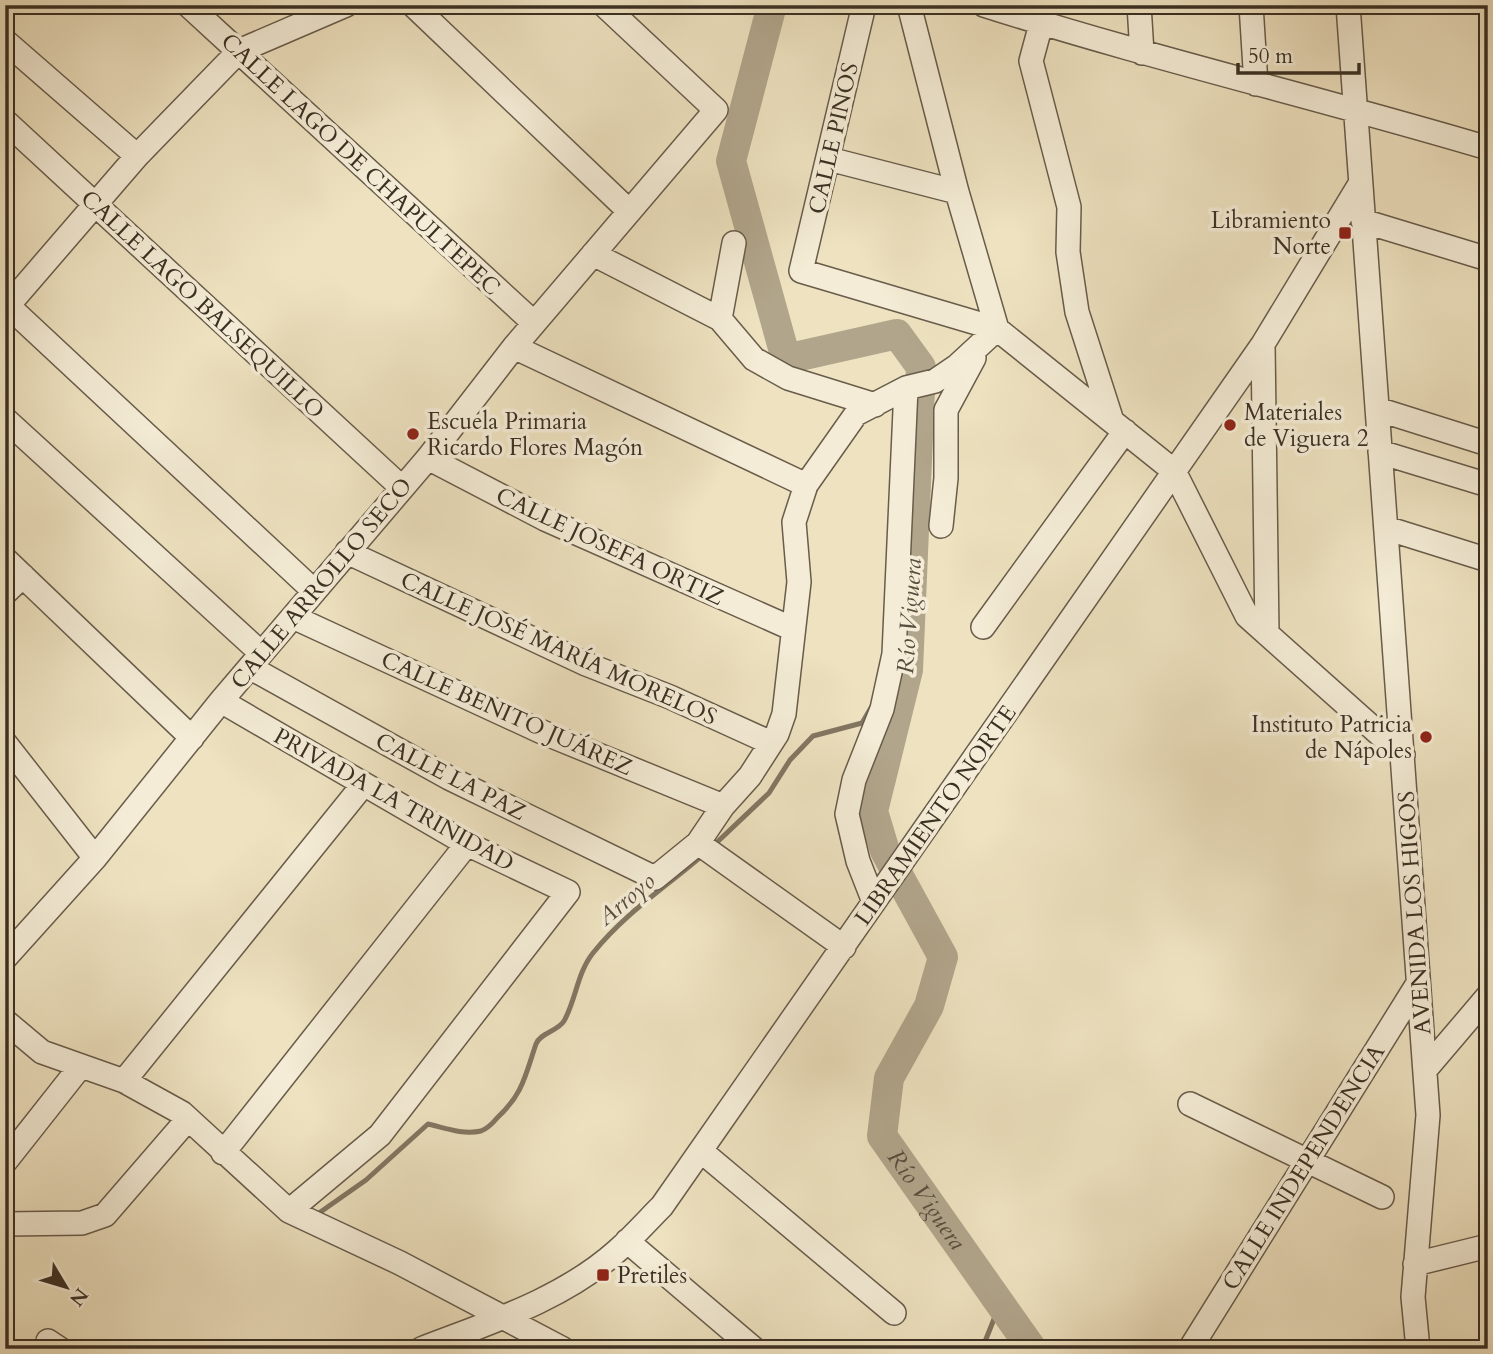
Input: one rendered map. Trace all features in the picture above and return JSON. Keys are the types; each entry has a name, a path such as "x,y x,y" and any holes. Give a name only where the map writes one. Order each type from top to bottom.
{"street":[{"name":"CALLE LAGO DE CHAPULTEPEC","path":"188,5 534,323"},
{"path":"314,590 6,306 137,156 239,51 346,5"},
{"path":"413,5 629,211"},
{"name":"CALLE ARROLLO SECO","path":"5,958 95,858 221,701 428,458 513,347 716,110 604,5"},
{"name":"CALLE PINOS","path":"864,5 802,271 997,329"},
{"path":"909,5 957,192 997,329 1174,471 1247,616 1403,755"},
{"path":"984,5 1041,14 1142,53 1353,108 1488,148"},
{"path":"1139,5 1142,53"},
{"path":"1251,5 1256,84"},
{"name":"AVENIDA LOS HIGOS","path":"1348,5 1353,108 1428,1115 1413,1297 1418,1349"},
{"path":"1041,14 1031,61 1069,207 1068,252 1077,312 1118,426"},
{"path":"5,41 137,156"},
{"name":"CALLE LAGO BALSEQUILLO","path":"5,121 401,487"},
{"path":"829,159 957,192"},
{"name":"LIBRAMIENTO NORTE","path":"421,1349 505,1317 553,1294 615,1252 662,1206 1262,344 1360,184"},
{"path":"1363,221 1488,259"},
{"path":"720,319 734,243"},
{"path":"593,254 720,319 754,359 788,378 875,404"},
{"path":"844,947 706,848 723,806 750,776 778,734 784,714 799,582 794,522 806,485 856,414 906,388 935,381 997,329"},
{"path":"1262,344 1267,634"},
{"path":"941,526 946,478 946,410 979,345"},
{"path":"513,347 806,485"},
{"path":"881,894 858,860 847,814 854,780 883,703 894,654 906,388"},
{"path":"1377,409 1488,444"},
{"name":"CALLE LA PAZ","path":"5,419 256,661 449,778 655,878 706,848"},
{"path":"983,627 1118,426"},
{"path":"1380,452 1488,485"},
{"name":"CALLE JOSEFA ORTIZ","path":"428,458 545,519 793,629"},
{"path":"1386,528 1488,560"},
{"name":"CALLE JOSÉ MARÍA MORELOS","path":"347,552 586,664 670,696 771,743"},
{"path":"5,559 192,738"},
{"path":"5,593 23,576"},
{"name":"CALLE BENITO JUÁREZ","path":"293,617 541,732 723,806"},
{"name":"PRIVADA LA TRINIDAD","path":"221,701 467,844 568,892 380,1135 289,1211"},
{"path":"9,757 95,858"},
{"path":"124,1080 363,785"},
{"path":"223,1153 467,844"},
{"name":"CALLE INDEPENDENCIA","path":"1190,1349 1417,985"},
{"path":"1425,1070 1488,996"},
{"path":"5,1021 42,1052 124,1080 188,1119 289,1211 505,1317 563,1349"},
{"path":"5,1162 80,1067"},
{"path":"1189,1104 1382,1197"},
{"path":"5,1224 82,1223 106,1215 188,1119"},
{"path":"701,1152 894,1313"},
{"path":"627,1241 754,1349"},
{"path":"1415,1264 1488,1246"}],"waterway":[{"name":"Río Viguera","path":"772,5 731,161 786,359 897,334 921,367 908,670 873,811 885,851 943,957 929,1006 889,1078 882,1136 1032,1349"},
{"name":"Arroyo","path":"712,847 769,793 790,760 813,736 862,723 872,706"},
{"name":"Arroyo","path":"319,1213 366,1180 428,1124 468,1132 481,1131 491,1124 513,1101 526,1075 538,1040 564,1021 583,969 593,953 632,913 704,854"},
{"path":"982,1349 1000,1304"}],"place":[{"name":"Libramiento Norte","path":"1345,233"},
{"name":"Materiales de Viguera 2","path":"1230,425"},
{"name":"Escuela Primaria Ricardo Flores Magón","path":"413,434"},
{"name":"Instituto Patricia de Nápoles","path":"1426,737"},
{"name":"Pretiles","path":"603,1275"}]}
